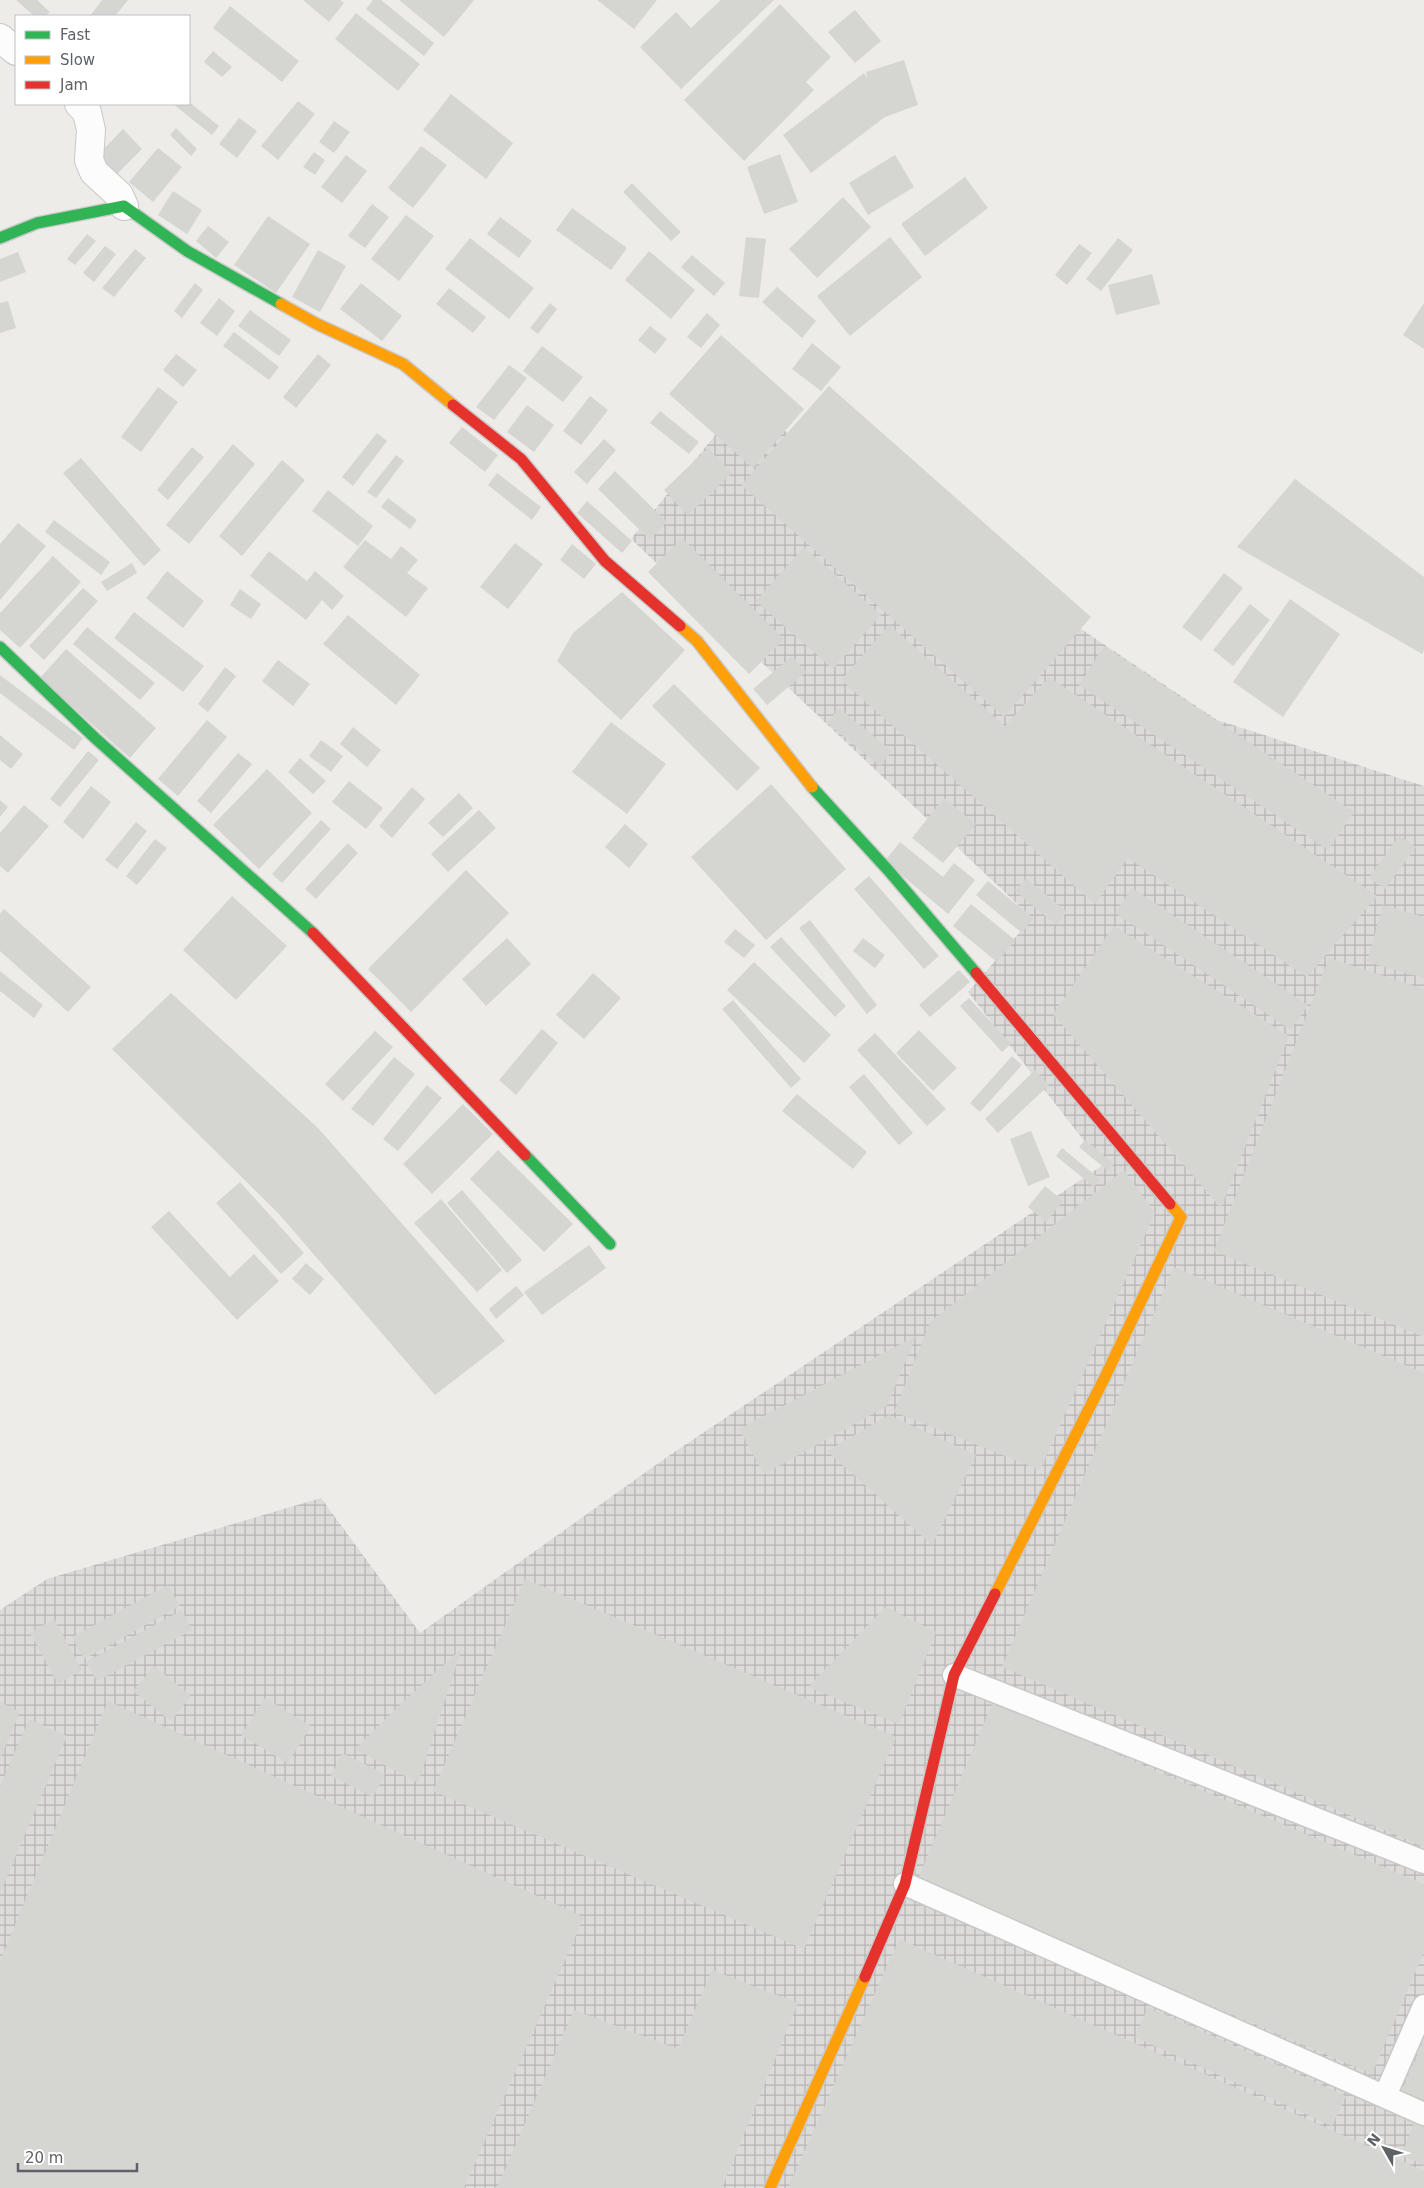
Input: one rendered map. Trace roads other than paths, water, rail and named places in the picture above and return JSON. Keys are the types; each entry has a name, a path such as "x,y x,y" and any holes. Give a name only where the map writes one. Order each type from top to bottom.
{"street":[{"path":"0,38 15,50"},
{"path":"80,105 87,112 91,130 89,160 94,172 119,195 124,206 187,251 317,324 403,364 521,460 605,561 697,641 810,785 888,870 992,991 1181,1217 1105,1377 954,1675 905,1884 873,1960 770,2188"},
{"path":"0,238 37,223 124,206"},
{"path":"0,647 102,744 312,932 610,1244"}],"lane":[{"path":"954,1675 1424,1862"},
{"path":"905,1884 1424,2114"},
{"path":"1385,2096 1424,2006"}]}
